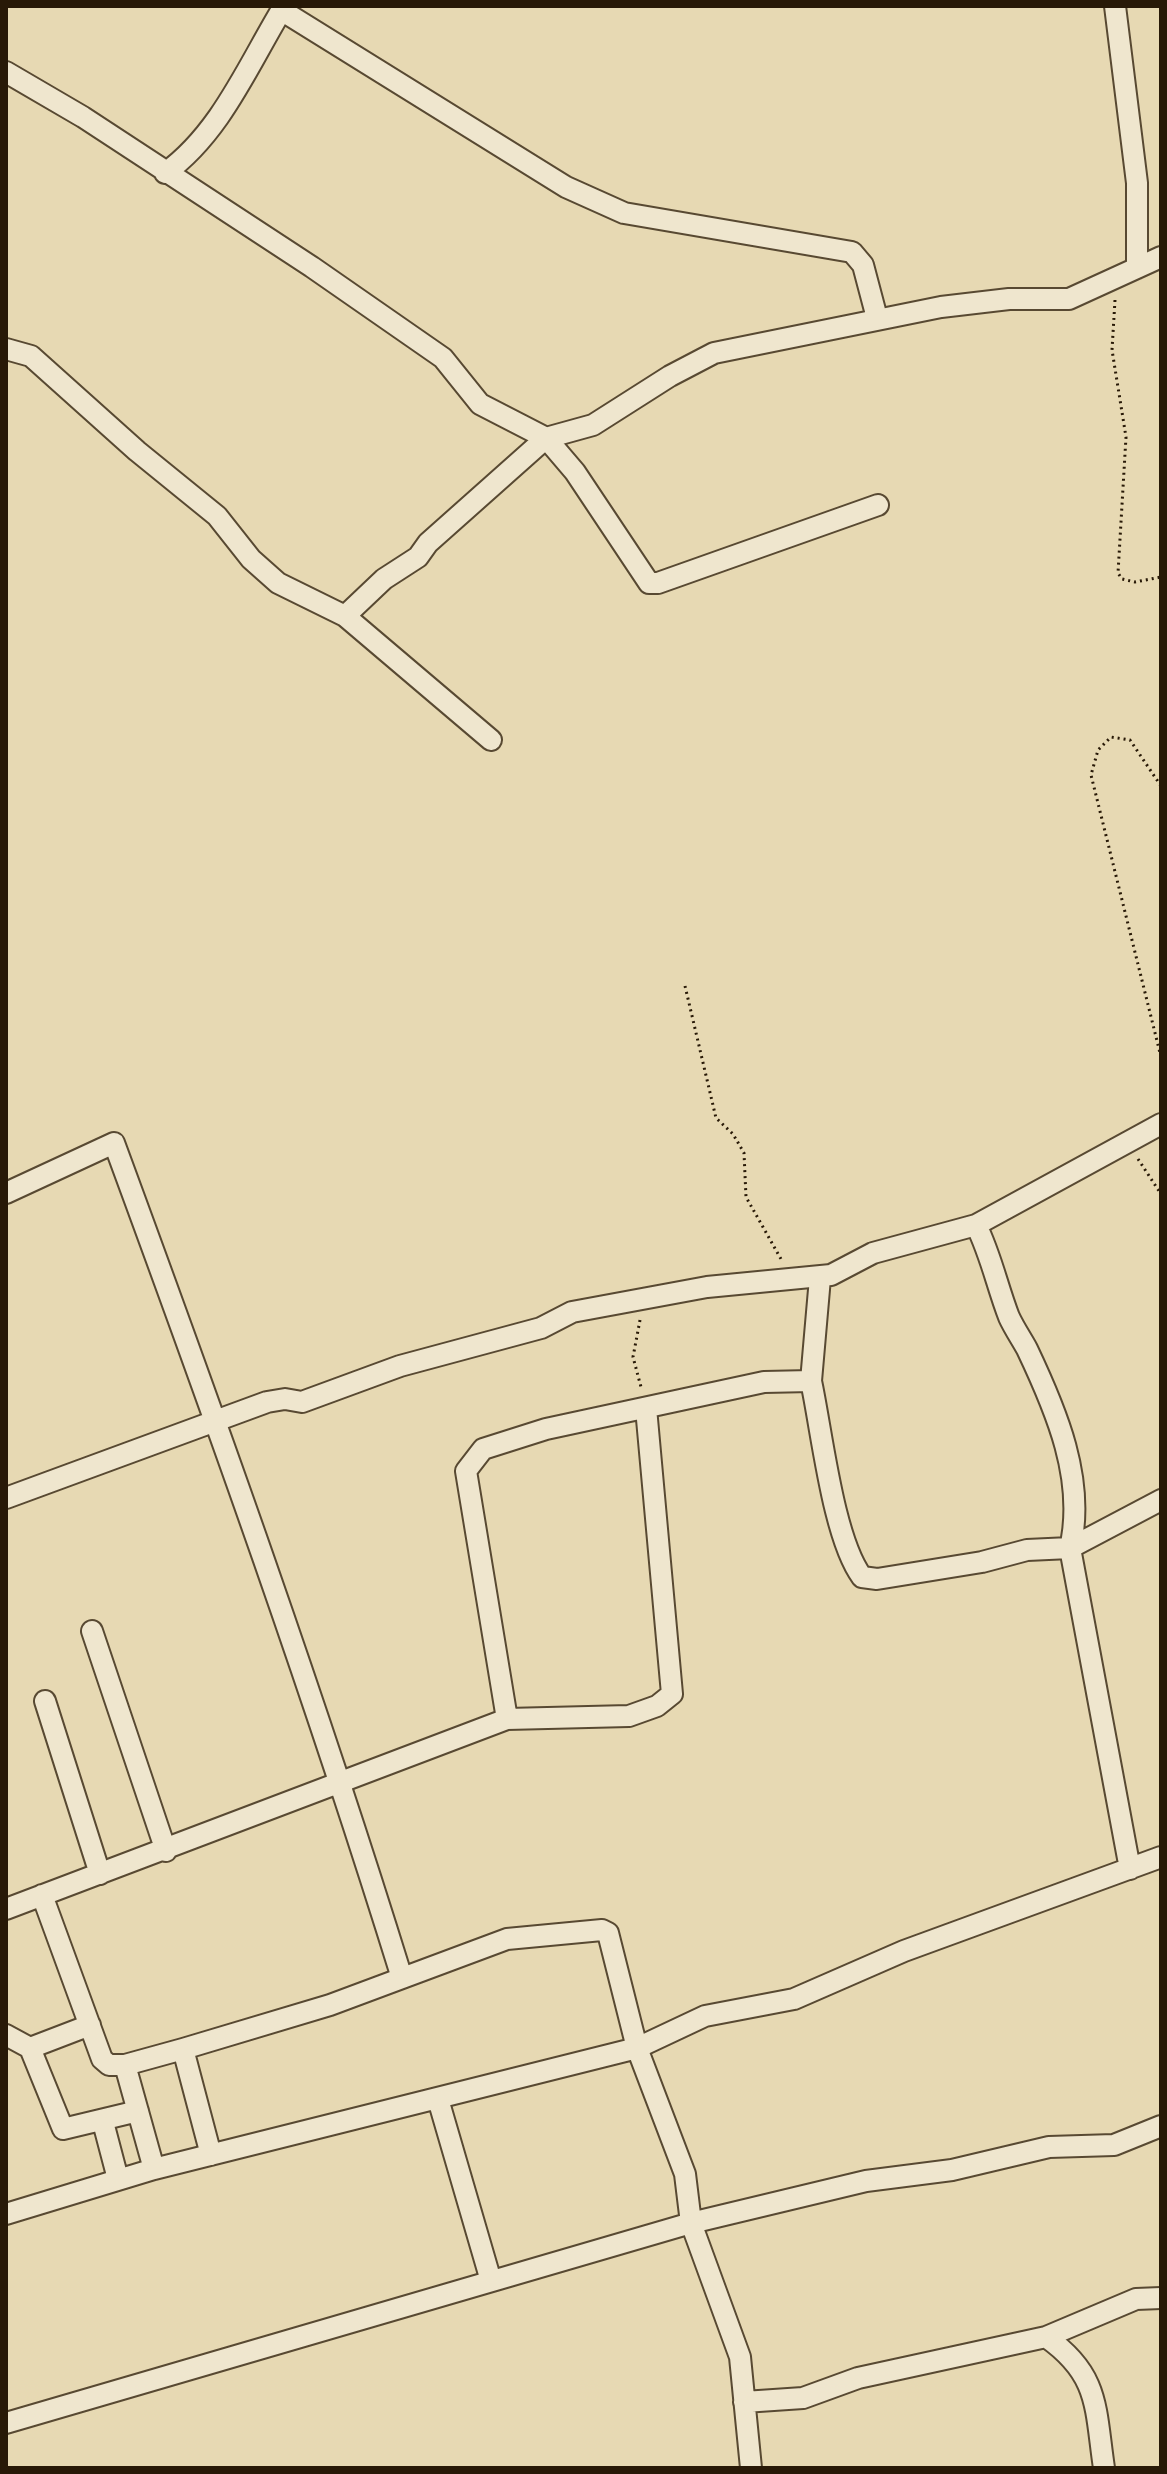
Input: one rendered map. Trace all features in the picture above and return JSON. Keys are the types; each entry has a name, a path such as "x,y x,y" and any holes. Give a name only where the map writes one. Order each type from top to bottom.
{"street":[{"path":"1115,6 1137,183 1137,268"},
{"path":"165,173 188,157 244,77 282,8 566,187 624,213 852,252 863,265 877,318"},
{"path":"6,72 83,117 312,267 443,358 480,404 494,414 516,420 546,438 575,472 649,583 658,583 878,505"},
{"path":"345,616 384,579 418,557 428,543 546,438 593,425 670,376 714,353 807,337 877,318 1009,299 1069,299 1117,280 1161,257"},
{"path":"6,349 31,356 137,451 217,516 251,559 278,583 345,616 491,740"},
{"path":"6,1498 267,1402 285,1399 302,1402 400,1366 541,1328 572,1312 644,1297 820,1278 873,1253 976,1225 1161,1124"},
{"path":"6,1193 114,1143 216,1421 342,1783 402,1978"},
{"path":"976,1225 989,1252 1009,1317 1054,1410 1072,1474 1077,1519 1070,1548 1130,1869"},
{"path":"820,1278 811,1381 838,1513 854,1566 862,1577 897,1577 1027,1550 1070,1548 1161,1500"},
{"path":"507,1719 466,1471 483,1449 546,1429 764,1382 811,1381"},
{"path":"6,1909 166,1851 507,1719 629,1716 657,1706 672,1694 646,1408"},
{"path":"92,1631 166,1851"},
{"path":"45,1701 100,1874"},
{"path":"6,2214 154,2169 637,2048 705,2016 794,1999 904,1951 1161,1857"},
{"path":"42,1895 102,2059 109,2065 125,2065 330,2005 507,1939 602,1930 611,1939 637,2048 685,2174 691,2223 740,2357 751,2468"},
{"path":"30,2048 90,2025"},
{"path":"6,2035 30,2048 63,2129 103,2122 138,2111"},
{"path":"183,2049 211,2155"},
{"path":"125,2065 154,2169"},
{"path":"438,2099 491,2281"},
{"path":"103,2122 118,2179"},
{"path":"6,2423 691,2223 866,2181 952,2170 1038,2149 1114,2145 1161,2126"},
{"path":"744,2402 803,2398 858,2378 1046,2337 1136,2299 1161,2298"},
{"path":"1046,2337 1082,2368 1093,2392 1104,2468"}],"path":[{"path":"1117,280 1112,350 1126,437 1118,573 1122,579 1135,582 1161,577"},
{"path":"1161,786 1130,740 1111,737 1098,750 1091,775 1161,1057"},
{"path":"685,986 716,1118 733,1134 744,1153 746,1197 793,1280"},
{"path":"1127,1143 1161,1194"},
{"path":"644,1297 633,1357 646,1408"}]}
